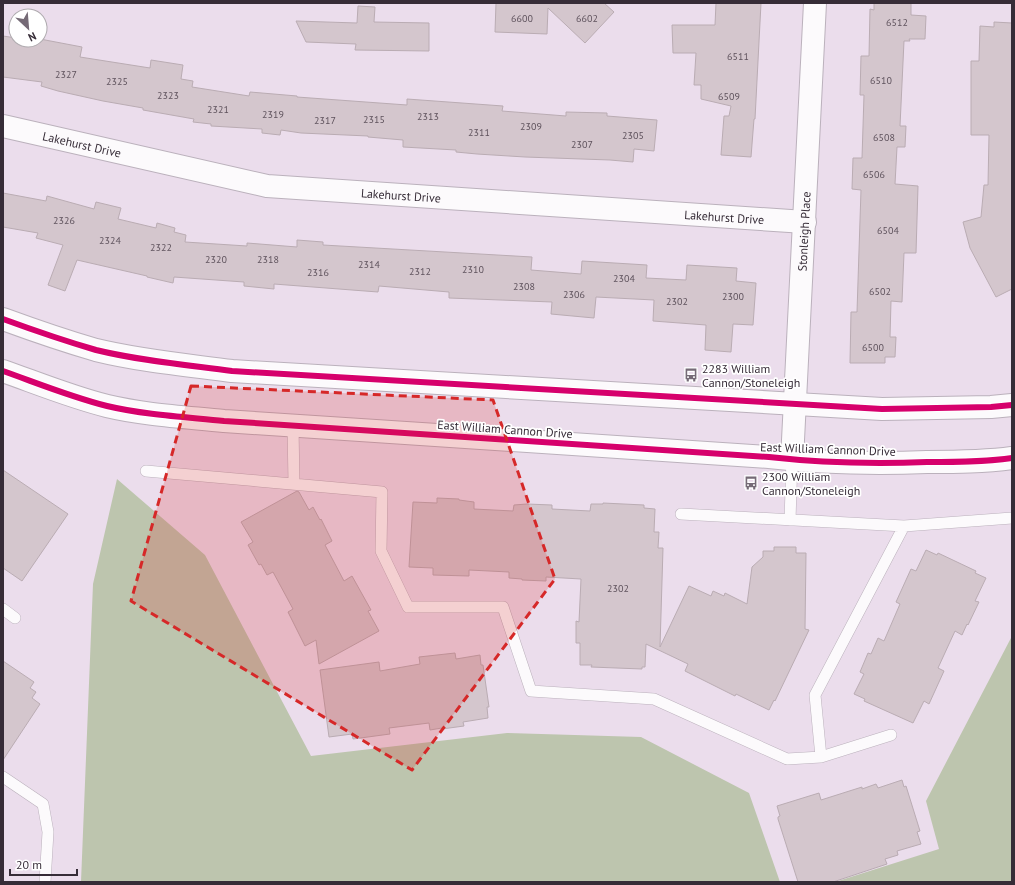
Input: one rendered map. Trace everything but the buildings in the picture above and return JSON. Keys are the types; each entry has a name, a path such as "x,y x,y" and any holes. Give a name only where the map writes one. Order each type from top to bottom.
{"main road":[{"name":"Stonleigh Place","path":"792,460 815,3"},
{"name":"Lakehurst Drive","path":"3,126 267,186 805,222"},
{"path":"3,319 31,330 97,350 160,362 232,371 882,409 1012,406"},
{"name":"East William Cannon Drive","path":"3,371 107,406 158,415 224,422 818,462 882,464 989,461 1012,458"}],"lane":[{"path":"293,426 294,484"},
{"path":"790,520 792,460"},
{"path":"146,471 382,492 381,551 408,607 503,607 531,691 654,699 787,759 821,757 891,735"},
{"path":"681,514 904,526 1012,518"},
{"path":"821,757 815,696 904,526"},
{"path":"3,609 16,618"},
{"path":"3,777 43,804 48,832 46,882"}],"highlighted area":[{"path":"191,386 493,400 555,579 412,770 131,601"}],"green space":[{"path":"117,479 205,555 311,756 507,733 641,737 749,793 780,882 81,882 93,584"},
{"path":"1012,636 1012,882 835,882 939,849 926,801"}],"cycle path":[{"path":"3,319 96,350 113,354 232,371 882,409 991,407 1012,405"},
{"path":"3,371 67,394 107,406 150,414 224,421 828,462 959,462 1012,458"}],"place":[{"name":"2283 William Cannon/Stoneleigh","path":"691,375"},
{"name":"2300 William Cannon/Stoneleigh","path":"751,483"}]}
